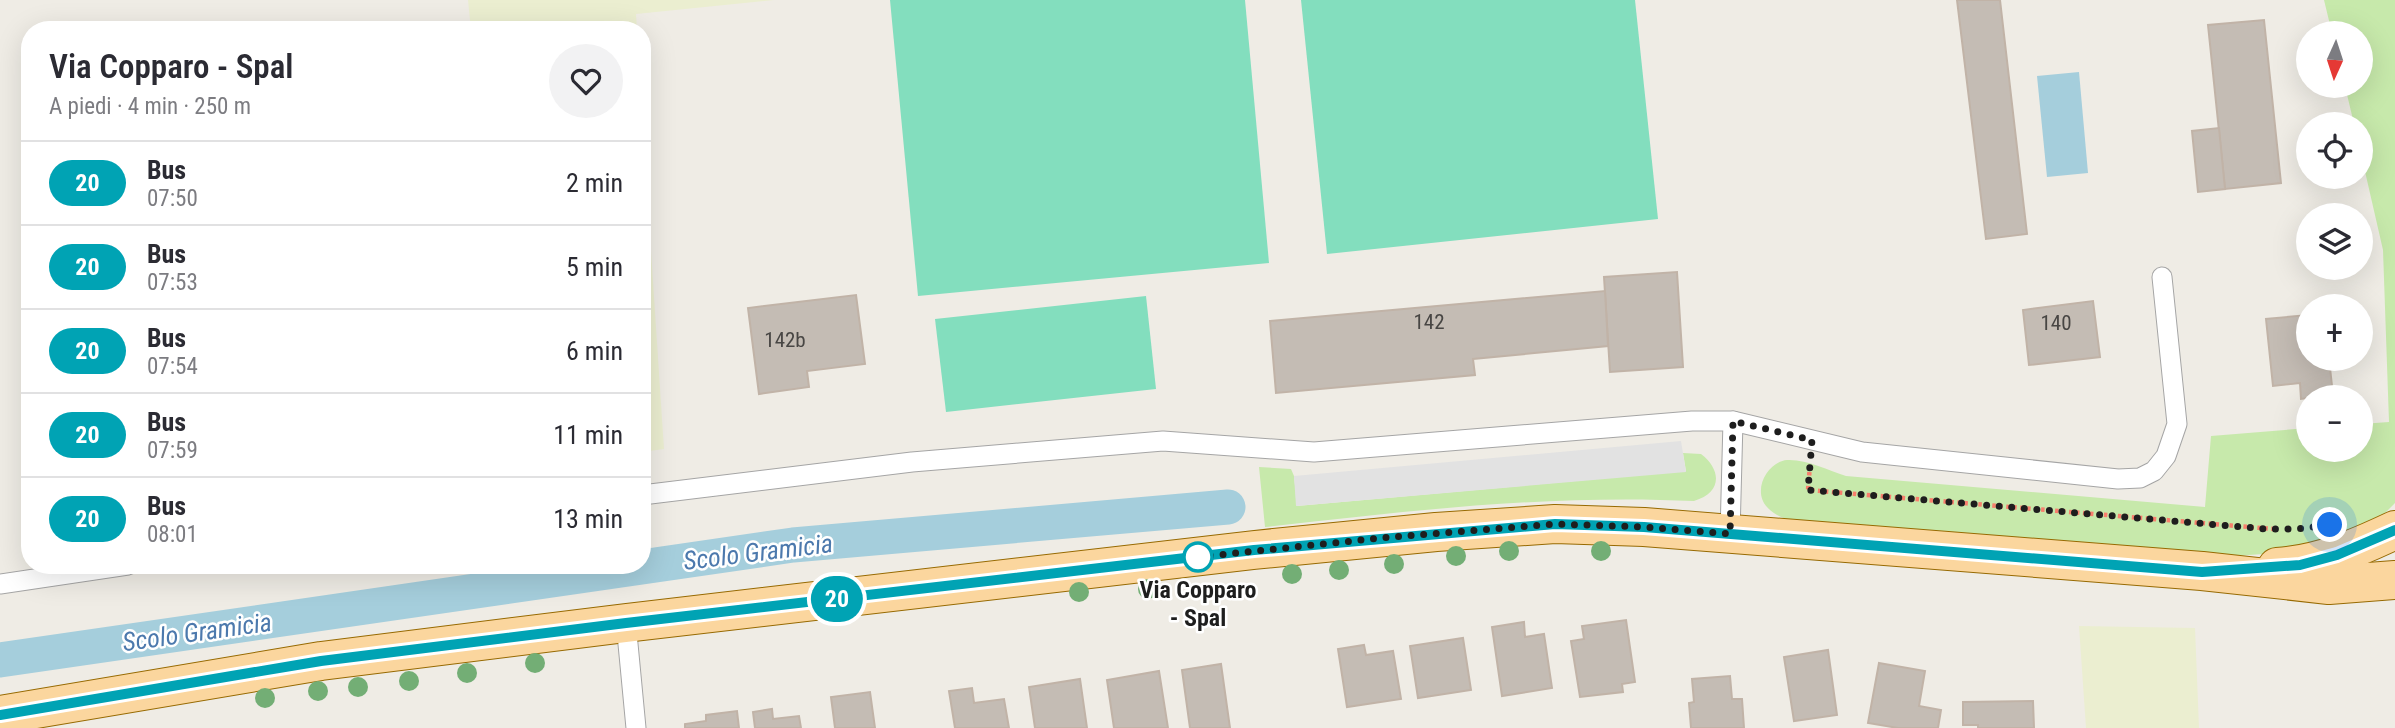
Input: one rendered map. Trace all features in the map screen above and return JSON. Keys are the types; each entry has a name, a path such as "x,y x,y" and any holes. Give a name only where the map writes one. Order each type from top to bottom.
{"main road":[{"path":"0,715 321,661 626,623 1254,550 1555,524 1644,527 2202,572 2329,585 2395,580"},
{"path":"2202,572 2300,565 2337,555 2395,530"}],"lane":[{"path":"651,494 912,462 1163,441 1314,452 1692,421 1733,421 1862,452 2118,479 2140,478 2154,471 2166,456 2177,424 2162,277"},
{"path":"1730,534 1733,421"},
{"path":"0,584 67,574"},
{"path":"626,623 636,728"}],"path":[{"path":"1812,440 1808,490 2284,530"}],"green space":[{"path":"468,0 774,0 636,14 636,21 470,21"},
{"path":"890,0 1245,0 1269,263 918,296"},
{"path":"1301,0 1635,0 1658,219 1327,254"},
{"path":"2324,0 2395,0 2395,503 2379,519 2292,550 2234,556 1791,520 1767,507 1761,493 1764,478 1773,466 1787,460 1809,463 1846,476 2205,507 2211,436 2296,429 2296,462 2373,462 2373,423 2389,422 2383,250 2369,189 2373,189 2373,112 2351,112 2348,98 2373,98 2373,21 2329,21"},
{"path":"651,251 664,449 651,451"},
{"path":"1146,296 1156,389 946,412 935,319"},
{"path":"1683,453 1701,454 1713,467 1715,474 1716,480 1710,493 1694,501 1640,499 1480,505 1265,527 1259,467 1291,469 1297,506 1686,471"},
{"path":"2079,626 2195,628 2199,728 2086,728"}],"shaded area":[{"path":"1681,441 1686,472 1296,506 1294,476"}],"water":[{"path":"2079,72 2088,173 2047,177 2037,76"}],"building":[{"path":"1957,0 2000,0 2027,234 1986,239"},
{"path":"2264,20 2281,183 2225,189 2208,25"},
{"path":"2219,128 2225,189 2198,192 2192,131"},
{"path":"1677,272 1683,367 1610,372 1604,277"},
{"path":"1605,291 1608,346 1473,359 1475,375 1276,393 1270,321"},
{"path":"856,295 865,364 807,371 809,387 759,394 748,308"},
{"path":"2093,301 2100,357 2029,365 2023,310"},
{"path":"2296,316 2296,371 2330,371 2332,385 2300,383 2273,386 2266,319"},
{"path":"1626,620 1635,682 1622,684 1623,692 1580,697 1571,641 1584,639 1582,626"},
{"path":"1524,622 1525,637 1544,634 1552,688 1502,696 1492,627"},
{"path":"1463,638 1471,690 1418,698 1410,646"},
{"path":"1364,645 1366,655 1393,651 1401,699 1347,707 1338,649"},
{"path":"1828,650 1837,715 1794,721 1784,657"},
{"path":"1879,663 1925,671 1919,706 1941,710 1938,728 1898,728 1868,723"},
{"path":"1221,664 1230,728 1190,728 1182,670"},
{"path":"1159,671 1168,728 1114,728 1107,680"},
{"path":"1730,676 1732,699 1742,699 1744,728 1691,728 1689,703 1694,702 1692,679"},
{"path":"1080,679 1087,728 1035,728 1029,687"},
{"path":"972,688 974,703 1004,699 1009,728 955,728 949,691"},
{"path":"870,692 875,728 835,728 831,697"},
{"path":"2033,701 2034,728 1978,728 1978,725 1963,725 1963,702"},
{"path":"772,709 773,719 799,716 801,728 755,728 753,712"},
{"path":"737,711 739,728 685,728 685,724 706,721 706,715"}],"waterway":[{"name":"Scolo Gramicia","path":"651,566 793,545 1228,507"},
{"name":"Scolo Gramicia","path":"0,660 593,574"}],"bus line":[{"name":"20","path":"0,715 373,654 1254,550 1436,533 1555,524 1644,527 2202,572 2300,565 2337,555 2395,530"}],"place":[{"name":"Via Copparo - Spal","path":"1198,557"}],"route":[{"path":"1198,557 1391,537 1555,524 1730,534 1733,421 1812,440 1808,490 2267,529 2330,525"}]}
